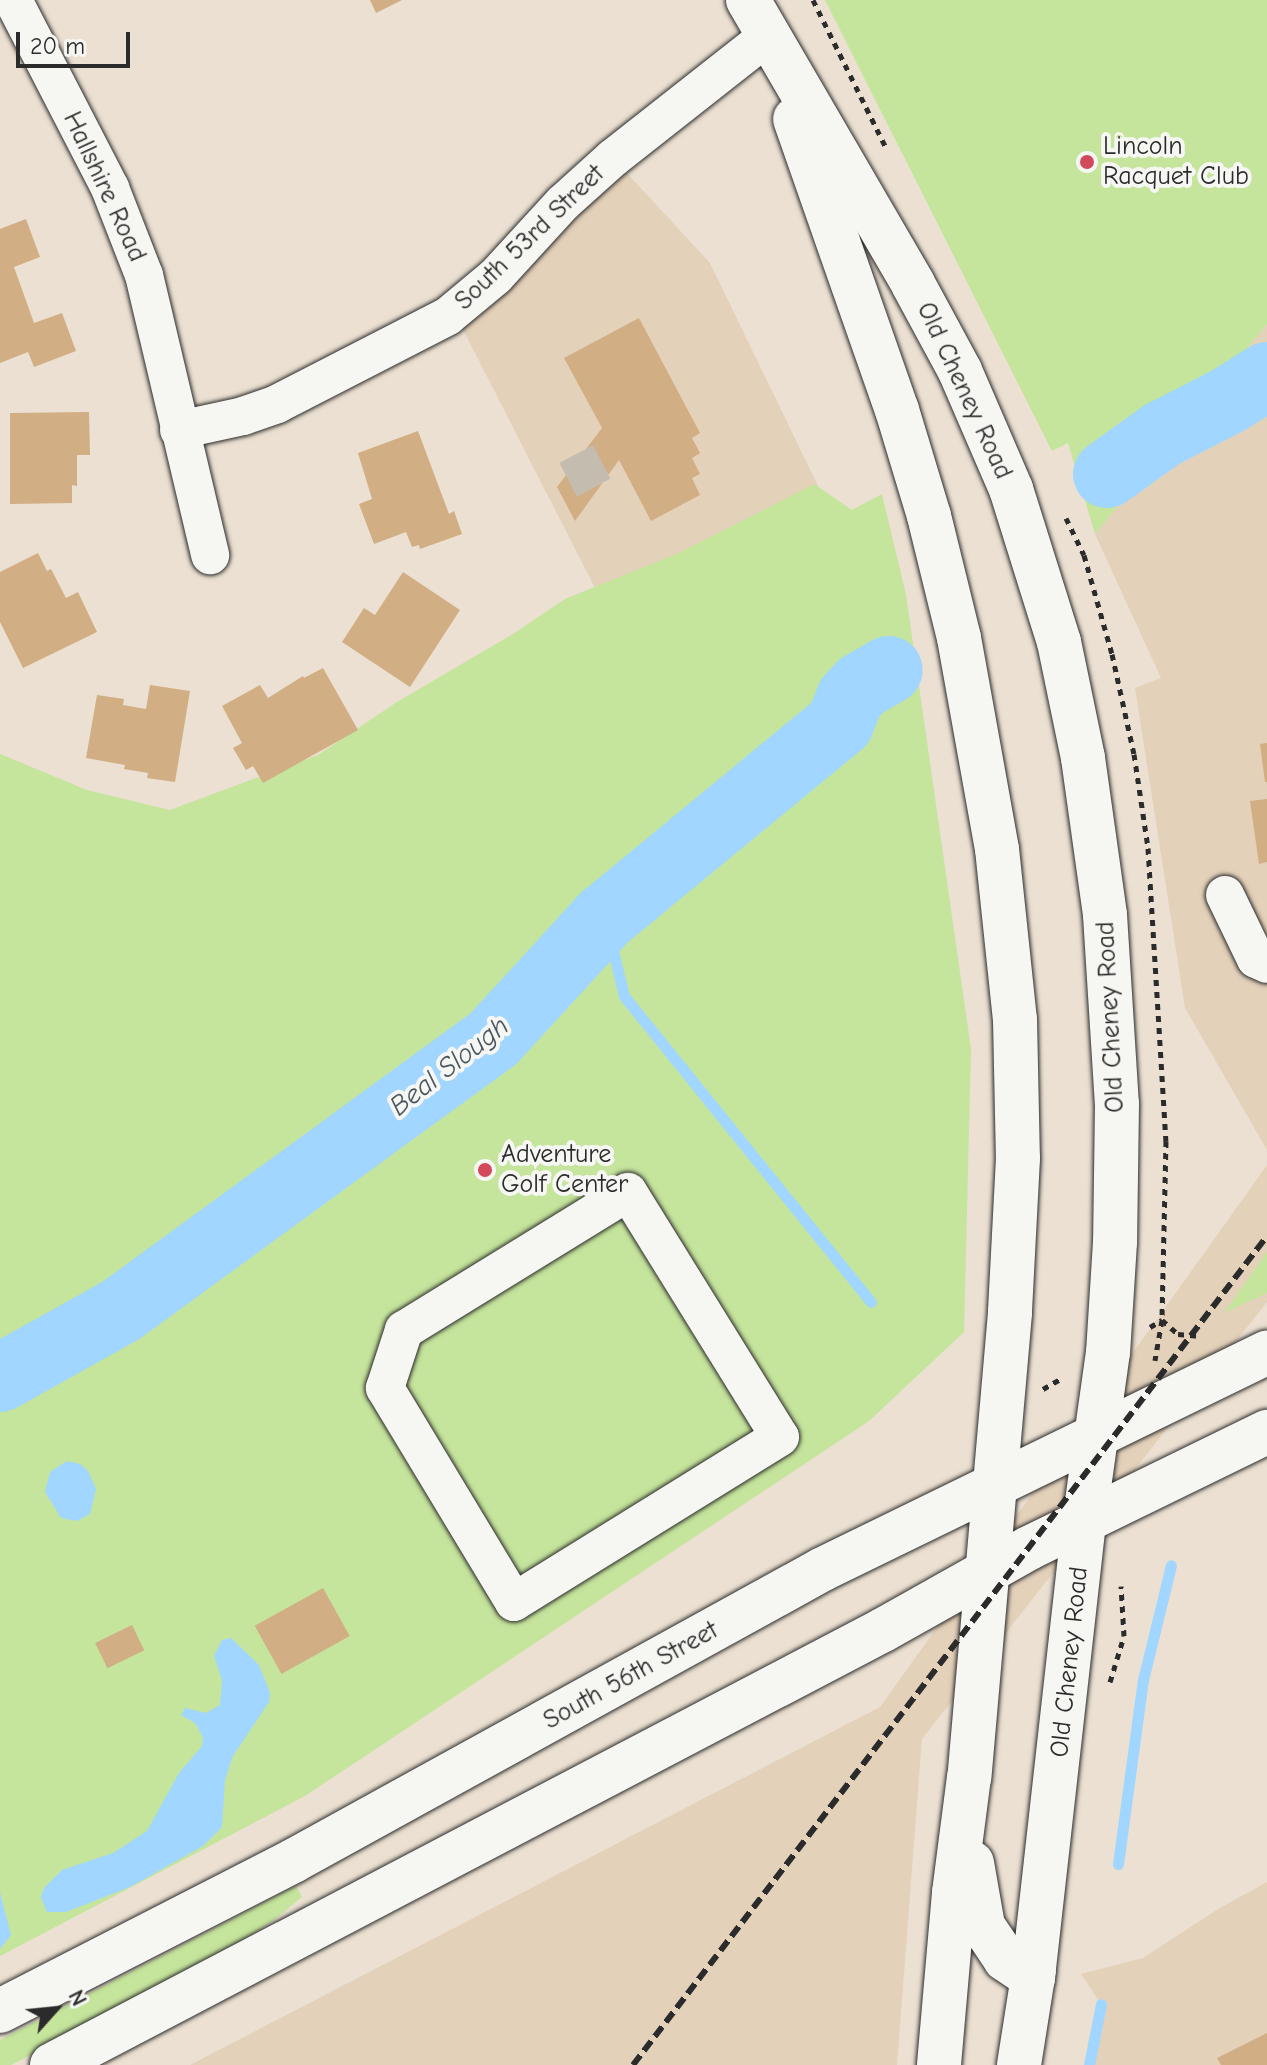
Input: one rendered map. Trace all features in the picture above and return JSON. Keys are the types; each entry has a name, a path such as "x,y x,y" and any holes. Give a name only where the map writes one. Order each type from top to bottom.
{"main road":[{"name":"Old Cheney Road","path":"758,18 886,234 960,371 1011,489 1059,642 1091,808 1105,915 1116,1052 1115,1242 1108,1352 1084,1522 1033,1978 1019,2065"},
{"path":"758,18 897,410 929,516 959,638 997,849 1015,1019 1018,1158 1010,1313 969,1777 954,1893 939,2065"},
{"name":"South 56th Street","path":"0,2011 293,1861 823,1569 1095,1439 1267,1352"},
{"path":"52,2065 309,1934 987,1572 1267,1432"},
{"path":"969,1777 973,1886 983,1926 1005,1959 1033,1978"}],"street":[{"name":"Hallshire Road","path":"13,0 127,227 158,327 179,430 210,555"},
{"name":"South 53rd Street","path":"179,430 243,416 287,400 448,316 496,276 563,203 711,77 758,18"},
{"path":"1225,895 1256,959 1267,964"},
{"path":"628,1192 780,1437 514,1602 385,1388 404,1330 628,1192"}],"shaded area":[{"path":"613,158 710,263 834,519 617,631 454,312"},
{"path":"1267,324 1267,1150 1185,1008 1135,688 1161,678 1095,534"},
{"path":"1267,1165 1267,1302 922,1739 897,2065 190,2065 880,1707"},
{"path":"1267,1882 1267,2065 1089,2065 1101,2004 1081,1974 1143,1958 1218,1909"}],"green space":[{"name":"Lincoln Racquet Club","path":"825,0 1267,0 1267,324 1095,534 1068,443 1052,451"},
{"name":"Adventure Golf Center","path":"814,484 852,510 882,494 906,595 971,1049 964,1332 869,1421 305,1796 0,1956 0,754 87,790 170,810 318,755 397,702 513,634 565,599 681,552"},
{"path":"1267,1252 1267,1293 1224,1313"},
{"path":"296,1886 302,1897 274,1920 211,1962 11,2065 0,2065 0,2040"}],"water":[{"path":"67,1461 80,1464 88,1471 96,1489 90,1514 77,1521 61,1518 45,1492 50,1472"},
{"path":"231,1638 259,1665 270,1693 269,1702 233,1756 225,1780 222,1827 203,1846 130,1887 66,1912 47,1912 41,1897 44,1888 62,1870 113,1853 147,1831 179,1773 202,1746 203,1737 195,1723 181,1715 185,1708 206,1713 220,1705 222,1680 214,1656 222,1640"},
{"path":"0,1892 11,1935 0,1949"}],"building":[{"path":"370,0 402,0 376,13"},
{"path":"26,219 40,257 14,267 34,323 62,313 76,351 34,367 28,352 0,363 0,229"},
{"path":"639,318 700,433 692,438 700,453 692,458 700,474 692,478 700,495 651,521 619,460 575,521 557,487 602,428 564,358"},
{"path":"89,412 90,455 77,455 77,486 72,485 72,503 10,504 10,413"},
{"path":"418,431 449,514 454,511 462,534 420,549 419,545 412,547 406,532 374,544 359,504 372,499 358,453"},
{"path":"38,553 47,571 51,569 66,598 78,592 97,632 23,668 0,622 0,572"},
{"path":"403,572 460,610 410,687 342,642 364,608 375,615"},
{"path":"323,668 358,730 263,783 253,766 246,770 233,748 242,743 222,706 260,685 268,698 303,676"},
{"path":"150,685 190,691 175,782 147,778 148,773 124,769 125,765 86,758 97,695 124,699 123,705 146,709"},
{"path":"1267,743 1267,782 1265,782 1260,744"},
{"path":"1267,799 1267,862 1259,864 1250,801"},
{"path":"323,1588 350,1636 281,1674 255,1626"},
{"path":"132,1625 144,1650 107,1668 95,1643"},
{"path":"1267,2033 1267,2065 1221,2065 1217,2058"}],"waterway":[{"name":"Beal Slough","path":"1107,474 1161,435 1229,400 1267,376"},
{"name":"Beal Slough","path":"0,1378 120,1311 494,1038 605,917 840,723 850,698 861,686 889,670"},
{"path":"605,917 624,996 871,1302"},
{"path":"1118,1864 1143,1680 1171,1565"},
{"path":"1089,2065 1101,2004"}],"tunnel":[{"path":"576,454 596,492"}],"railway":[{"path":"633,2065 1267,1236"}],"place":[{"name":"Lincoln Racquet Club","path":"1087,162"},
{"name":"Adventure Golf Center","path":"485,1170"}]}
